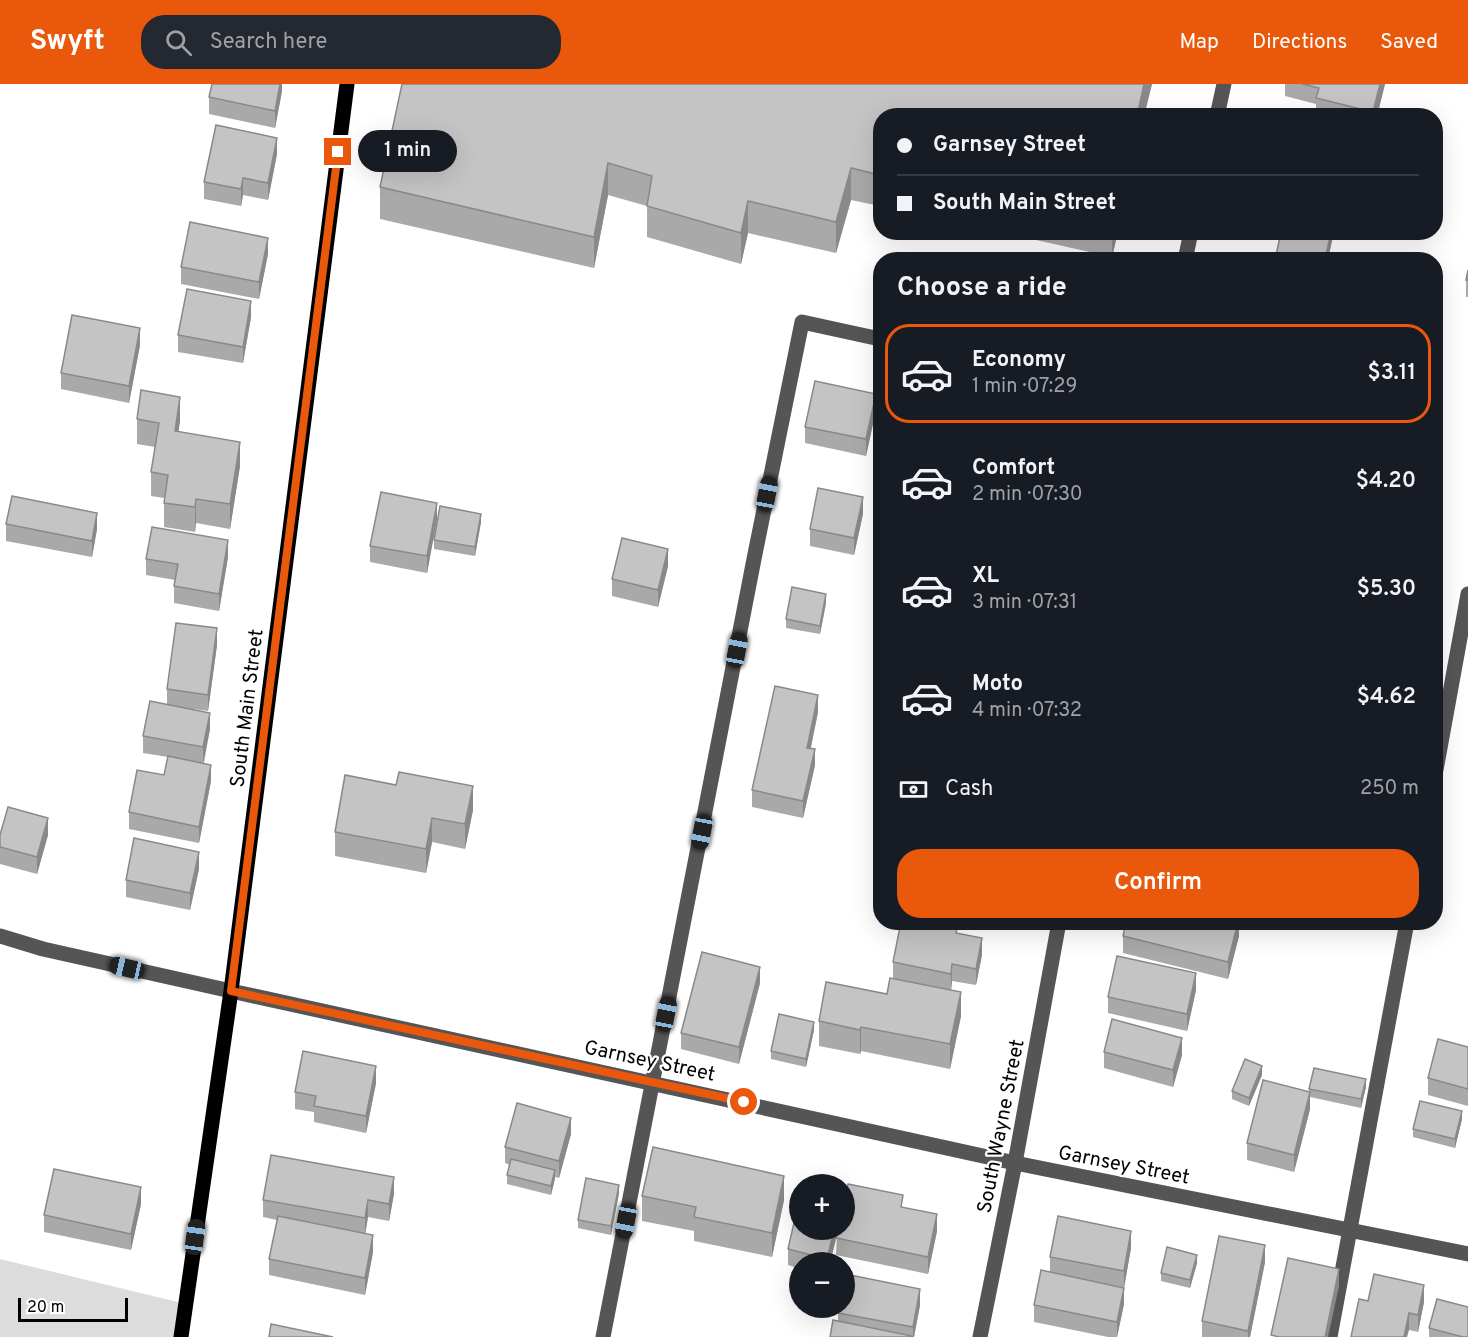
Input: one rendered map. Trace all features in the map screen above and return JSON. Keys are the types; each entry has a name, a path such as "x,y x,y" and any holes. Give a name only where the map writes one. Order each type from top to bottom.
{"main road":[{"name":"South Main Street","path":"181,1337 231,991 347,84"}],"street":[{"path":"1219,108 1224,84"},
{"path":"603,1337 802,322 873,337"},
{"path":"1443,732 1468,594"},
{"name":"South Wayne Street","path":"980,1337 1016,1163 1058,930"},
{"path":"1330,1337 1406,930"},
{"name":"Garnsey Street","path":"0,936 43,949 1016,1163 1468,1254"}],"shaded area":[{"path":"0,1259 186,1304 181,1337 0,1337"}],"building":[{"path":"212,84 280,84 275,111 209,97"},
{"path":"402,84 1144,84 1139,108 873,108 873,173 851,168 836,222 748,201 741,233 647,206 652,176 608,163 594,237 380,187"},
{"path":"1302,84 1380,84 1374,108 1357,108 1316,98 1319,88"},
{"path":"216,125 277,138 268,183 243,178 241,189 204,182"},
{"path":"190,222 268,238 259,282 181,267"},
{"path":"1279,240 1329,240 1327,252 1277,252"},
{"path":"187,289 251,301 243,347 178,335"},
{"path":"72,315 140,328 129,386 61,373"},
{"path":"815,381 873,393 873,408 866,439 805,427"},
{"path":"141,390 180,397 175,431 240,442 230,504 196,499 195,507 164,503 168,475 151,472 159,423 137,419"},
{"path":"818,488 863,497 854,538 810,529"},
{"path":"381,492 437,503 427,556 370,546"},
{"path":"12,496 97,513 92,541 6,524"},
{"path":"440,506 481,514 475,547 434,540"},
{"path":"152,527 228,540 219,594 174,586 178,564 146,559"},
{"path":"622,538 668,549 658,590 612,579"},
{"path":"792,587 826,594 820,626 786,619"},
{"path":"176,623 217,628 208,695 167,689"},
{"path":"775,686 818,695 807,748 815,749 803,801 752,790"},
{"path":"150,701 210,713 203,747 143,736"},
{"path":"168,756 211,765 199,827 129,812 137,770 164,775"},
{"path":"399,772 473,786 465,824 432,818 426,849 335,832 345,775 396,785"},
{"path":"8,807 48,818 37,857 0,847 0,835"},
{"path":"134,838 199,852 190,893 126,880"},
{"path":"899,930 957,930 956,933 982,938 976,969 952,964 951,974 893,962"},
{"path":"1124,930 1236,930 1228,962 1123,936"},
{"path":"702,952 760,967 739,1047 681,1033"},
{"path":"1117,956 1196,973 1187,1014 1108,997"},
{"path":"890,978 961,992 950,1044 819,1021 826,982 887,994"},
{"path":"779,1014 814,1022 806,1059 771,1051"},
{"path":"1112,1019 1182,1038 1173,1070 1104,1052"},
{"path":"1438,1039 1468,1047 1468,1089 1428,1078"},
{"path":"303,1051 376,1066 366,1116 314,1106 316,1096 295,1092"},
{"path":"1245,1059 1262,1066 1249,1098 1232,1091"},
{"path":"1314,1068 1366,1079 1361,1099 1309,1089"},
{"path":"1263,1080 1310,1092 1294,1155 1247,1143"},
{"path":"1420,1101 1462,1111 1455,1139 1413,1129"},
{"path":"517,1103 571,1118 559,1161 505,1147"},
{"path":"653,1147 784,1176 772,1233 694,1217 696,1207 642,1196"},
{"path":"271,1155 394,1177 389,1204 368,1200 365,1218 263,1200"},
{"path":"511,1159 555,1170 551,1186 507,1175"},
{"path":"54,1169 141,1187 131,1234 44,1215"},
{"path":"586,1178 619,1185 611,1226 578,1220"},
{"path":"855,1185 903,1195 901,1207 937,1214 928,1257 846,1240 855,1240"},
{"path":"278,1216 373,1235 365,1278 269,1259"},
{"path":"1058,1216 1131,1231 1124,1271 1050,1257"},
{"path":"1219,1236 1265,1245 1248,1331 1202,1321"},
{"path":"790,1240 832,1240 829,1252 800,1252 788,1249"},
{"path":"1167,1247 1197,1255 1190,1280 1161,1273"},
{"path":"1288,1258 1339,1269 1325,1337 1271,1335"},
{"path":"1041,1270 1124,1288 1117,1322 1034,1305"},
{"path":"1374,1274 1424,1285 1418,1315 1409,1313 1404,1337 1351,1337 1359,1299 1368,1301"},
{"path":"855,1276 920,1289 913,1327 855,1316"},
{"path":"1437,1299 1468,1307 1468,1337 1429,1328"},
{"path":"833,1320 912,1336 912,1337 830,1337"},
{"path":"271,1324 333,1337 269,1337"}],"route":[{"path":"338,152 231,991 744,1102"}]}
